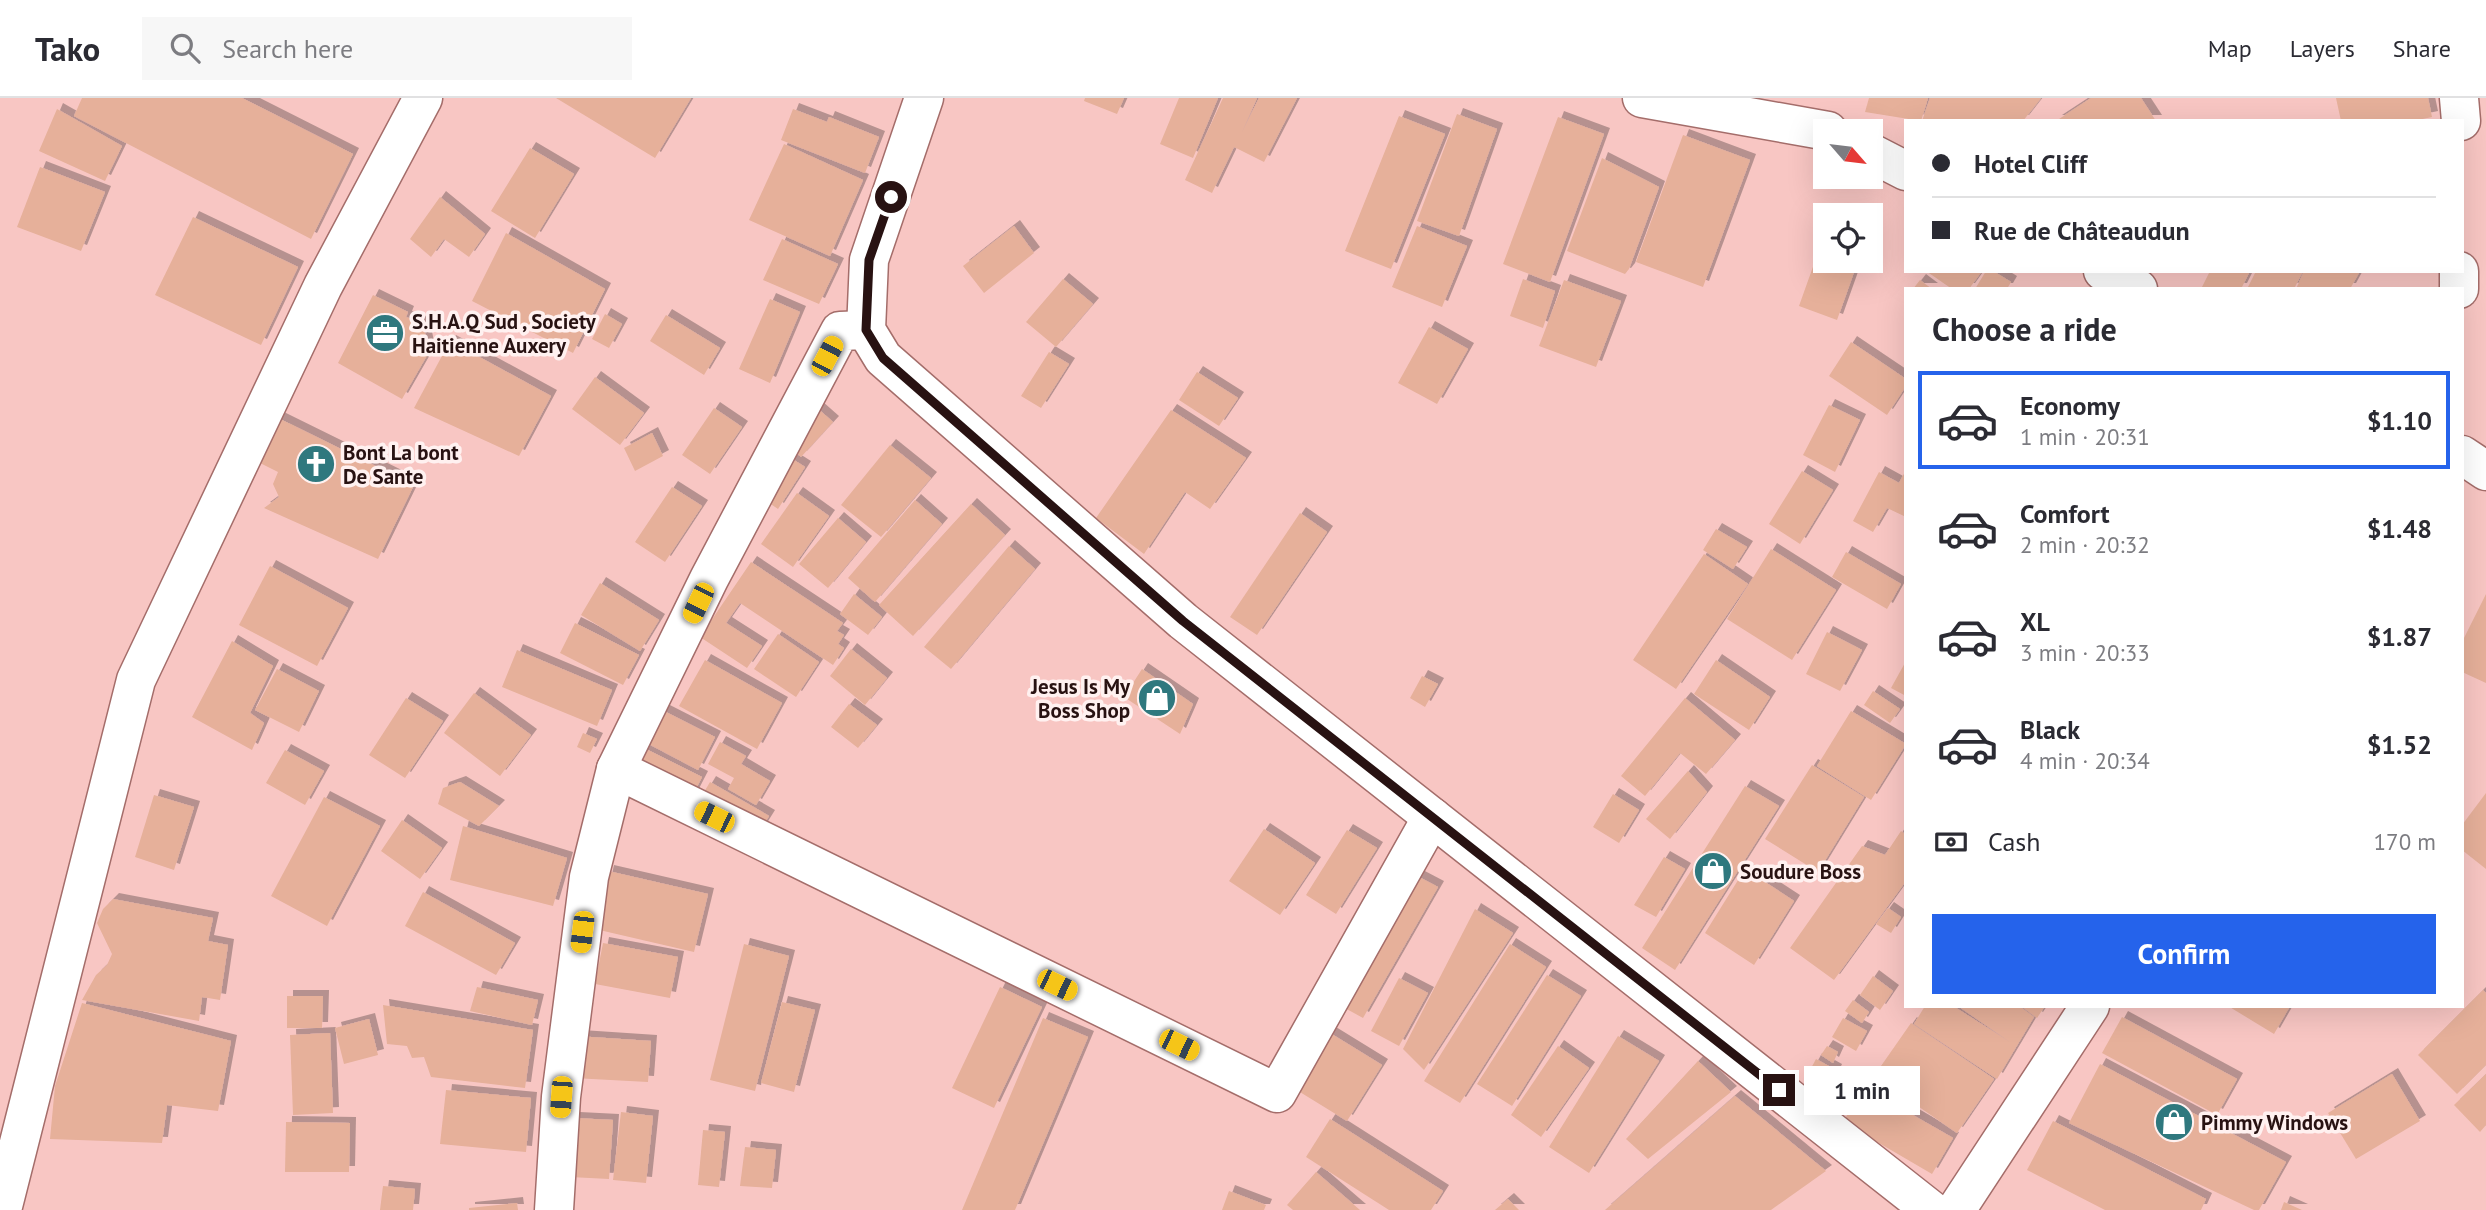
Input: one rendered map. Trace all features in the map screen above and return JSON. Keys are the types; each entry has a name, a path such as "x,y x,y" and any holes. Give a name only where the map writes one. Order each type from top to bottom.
{"street":[{"path":"2,1210 136,680 323,286 423,98"},
{"path":"925,98 869,260 866,330 883,358 1173,612 1931,1210"},
{"path":"1642,98 1820,119"},
{"path":"2459,98 2461,119"},
{"path":"1883,159 1904,170"},
{"path":"2107,273 2134,287"},
{"path":"554,1210 561,1097 589,877 616,769 709,579 840,331 866,330"},
{"path":"2464,456 2486,471"},
{"path":"616,769 1277,1093 1432,817"},
{"path":"1956,1210 2089,1008"}],"building":[{"path":"82,98 242,98 353,154 311,239 74,116"},
{"path":"556,98 691,98 655,158"},
{"path":"1085,98 1124,98 1117,114 1084,101"},
{"path":"1179,98 1218,98 1193,158 1160,144"},
{"path":"1223,98 1257,98 1242,132 1259,98 1297,98 1264,162 1234,147 1212,193 1185,180"},
{"path":"1869,98 1928,98 1922,119 1865,112"},
{"path":"1930,98 2041,98 2025,119 1923,119"},
{"path":"2091,98 2141,98 2155,119 2059,119"},
{"path":"2336,98 2428,98 2432,117 2422,119 2341,119"},
{"path":"57,109 122,146 105,181 39,151"},
{"path":"793,109 827,122 829,117 879,137 865,173 781,140"},
{"path":"1457,114 1497,129 1459,236 1417,221"},
{"path":"1399,116 1445,134 1391,269 1345,251"},
{"path":"1558,117 1604,134 1550,282 1503,264"},
{"path":"1683,135 1750,160 1703,287 1636,262"},
{"path":"784,144 863,180 830,256 749,220"},
{"path":"530,148 574,174 535,238 491,211"},
{"path":"1602,158 1659,187 1625,274 1567,251"},
{"path":"40,167 105,192 81,251 17,227"},
{"path":"440,197 485,234 469,257 444,239 431,257 410,239"},
{"path":"193,217 298,267 261,345 155,295"},
{"path":"1014,226 1034,253 984,293 963,266"},
{"path":"1417,226 1467,246 1442,307 1392,287"},
{"path":"506,233 605,289 573,353 472,301"},
{"path":"782,239 838,264 819,304 763,280"},
{"path":"1813,267 1813,273 1854,273 1837,320 1799,306"},
{"path":"1929,273 1981,273 1970,287 1949,287"},
{"path":"1985,273 1996,273 2011,282 2008,287 1976,287"},
{"path":"2209,273 2249,273 2242,287 2202,287"},
{"path":"2255,273 2302,273 2295,287 2248,287"},
{"path":"2303,273 2359,273 2351,287 2297,287"},
{"path":"1063,279 1093,304 1056,347 1026,322"},
{"path":"1523,279 1555,291 1543,328 1510,316"},
{"path":"1564,280 1621,301 1596,367 1539,346"},
{"path":"1920,280 1929,287 1915,287"},
{"path":"373,295 408,312 406,317 423,323 429,352 402,399 338,363"},
{"path":"770,299 800,312 770,383 739,369"},
{"path":"605,314 622,324 609,348 592,339"},
{"path":"666,315 720,348 704,375 650,341"},
{"path":"1429,327 1468,349 1437,404 1398,383"},
{"path":"450,341 551,396 519,456 414,408"},
{"path":"1851,342 1904,378 1904,389 1887,415 1829,376"},
{"path":"1049,352 1069,364 1041,408 1021,396"},
{"path":"1197,372 1238,398 1219,426 1179,400"},
{"path":"595,377 644,413 620,445 572,409"},
{"path":"1829,405 1860,420 1835,472 1803,455"},
{"path":"816,407 833,422 801,457 783,441"},
{"path":"714,408 742,427 710,474 682,455"},
{"path":"1171,410 1246,458 1210,509 1185,492 1144,554 1096,518"},
{"path":"278,418 414,485 378,559 264,508 279,497 273,484 278,472 254,460"},
{"path":"652,433 663,456 635,471 624,448"},
{"path":"890,445 931,478 881,537 841,505"},
{"path":"786,455 805,467 778,509 759,496"},
{"path":"1802,471 1833,490 1800,544 1769,524"},
{"path":"1879,472 1899,483 1904,474 1904,516 1887,508 1873,532 1853,521"},
{"path":"672,487 702,506 665,562 635,542"},
{"path":"797,493 829,516 793,567 761,544"},
{"path":"915,500 942,524 875,602 848,578"},
{"path":"971,504 1005,535 913,636 879,605"},
{"path":"1300,513 1327,532 1257,635 1230,617"},
{"path":"838,518 866,542 828,588 799,564"},
{"path":"1716,529 1747,547 1733,569 1703,550"},
{"path":"1009,546 1035,569 951,669 924,647"},
{"path":"1771,549 1836,590 1792,660 1727,619"},
{"path":"1846,552 1901,584 1887,609 1832,577"},
{"path":"1704,554 1748,584 1676,689 1633,660"},
{"path":"751,562 843,623 837,631 844,635 838,644 844,648 833,665 740,603 726,623 762,646 747,668 700,637"},
{"path":"270,566 348,608 317,666 239,625"},
{"path":"600,583 659,620 640,651 581,615"},
{"path":"854,594 882,617 868,635 840,614"},
{"path":"2486,594 2486,683 2464,673 2464,638"},
{"path":"575,623 639,655 623,685 560,653"},
{"path":"1827,632 1862,650 1840,691 1806,674"},
{"path":"778,634 819,662 796,697 754,669"},
{"path":"232,641 273,666 250,713 264,723 252,750 192,717"},
{"path":"851,649 887,678 865,705 830,676"},
{"path":"517,650 612,690 597,726 502,687"},
{"path":"705,660 782,703 757,749 679,706"},
{"path":"1716,660 1770,697 1749,730 1694,694"},
{"path":"1904,665 1904,695 1891,688"},
{"path":"277,669 319,691 299,732 255,710"},
{"path":"1142,669 1193,704 1180,734 1124,697"},
{"path":"1422,676 1438,684 1425,707 1410,698"},
{"path":"1873,691 1900,709 1890,723 1864,705"},
{"path":"474,693 531,735 500,776 444,733"},
{"path":"406,698 443,721 405,778 369,755"},
{"path":"1685,698 1735,740 1706,774 1680,753 1645,796 1621,776"},
{"path":"849,704 877,725 858,748 831,727"},
{"path":"660,709 715,737 698,770 643,741"},
{"path":"1851,711 1904,743 1904,747 1871,800 1817,766"},
{"path":"583,733 597,739 590,753 577,747"},
{"path":"720,742 746,756 741,764 770,781 756,805 728,789 734,778 708,764"},
{"path":"638,745 702,777 685,810 622,778"},
{"path":"285,750 324,771 305,805 266,783"},
{"path":"1812,765 1864,797 1818,872 1765,839"},
{"path":"1688,771 1707,792 1670,839 1646,819"},
{"path":"460,782 499,806 479,826 438,804 443,788"},
{"path":"710,782 769,816 749,848 691,814"},
{"path":"1745,786 1779,806 1675,970 1642,948"},
{"path":"2486,793 2486,869 2464,852 2464,822"},
{"path":"1613,794 1639,810 1619,843 1593,827"},
{"path":"154,795 194,807 174,870 135,857"},
{"path":"324,797 380,826 327,926 271,896"},
{"path":"402,820 442,848 420,879 381,851"},
{"path":"463,826 567,858 553,906 450,880"},
{"path":"1264,829 1315,863 1280,915 1229,881"},
{"path":"1347,830 1377,848 1336,914 1306,895"},
{"path":"1901,831 1904,833 1904,884 1834,980 1790,948 1862,846 1885,855"},
{"path":"1664,857 1685,869 1656,917 1634,905"},
{"path":"1745,869 1794,901 1754,965 1705,933"},
{"path":"608,871 708,894 694,952 595,929"},
{"path":"1417,876 1438,887 1363,1018 1343,1007"},
{"path":"423,892 515,943 496,975 405,926"},
{"path":"113,899 213,918 208,941 228,945 220,1000 202,997 199,1021 82,1000 112,954 97,923 103,909"},
{"path":"1888,908 1901,917 1891,933 1876,924"},
{"path":"1475,909 1513,933 1424,1070 1403,1049"},
{"path":"603,943 678,957 670,998 595,984"},
{"path":"744,944 789,956 755,1091 710,1080"},
{"path":"1510,944 1546,967 1460,1103 1424,1081"},
{"path":"1547,975 1581,996 1512,1106 1477,1084"},
{"path":"1873,976 1893,991 1880,1010 1860,995"},
{"path":"1399,978 1428,993 1399,1046 1371,1031"},
{"path":"477,987 538,1000 532,1025 470,1011"},
{"path":"1000,987 1042,1007 994,1108 952,1088"},
{"path":"2483,990 2486,993 2486,1065 2457,1094 2418,1055"},
{"path":"287,996 323,996 322,1028 287,1028"},
{"path":"1853,1000 1869,1012 1862,1023 1845,1011"},
{"path":"782,1002 815,1010 794,1092 761,1083"},
{"path":"82,1003 231,1041 218,1111 167,1105 162,1143 50,1139 55,1086"},
{"path":"383,1005 533,1030 525,1088 431,1077 424,1057 412,1058 407,1046 387,1044"},
{"path":"1924,1008 1956,1008 2010,1042 1961,1008 2022,1008 2034,1017 1997,1079 1914,1024"},
{"path":"2024,1008 2044,1008 2037,1018"},
{"path":"2231,1008 2289,1008 2274,1034"},
{"path":"2122,1017 2237,1079 2217,1115 2102,1053"},
{"path":"1043,1018 1088,1037 1015,1210 962,1210"},
{"path":"1843,1018 1867,1031 1856,1051 1832,1037"},
{"path":"369,1019 378,1055 344,1064 335,1028"},
{"path":"1911,1023 1994,1079 1957,1133 1874,1076"},
{"path":"330,1033 333,1113 293,1115 290,1035"},
{"path":"1330,1033 1382,1065 1347,1121 1295,1089"},
{"path":"576,1036 651,1041 648,1082 573,1078"},
{"path":"1618,1036 1659,1061 1589,1173 1549,1147"},
{"path":"1558,1046 1589,1068 1541,1137 1511,1115"},
{"path":"1827,1046 1838,1052 1833,1063 1821,1055"},
{"path":"1816,1059 1836,1070 1830,1083 1809,1072"},
{"path":"1698,1061 1731,1092 1648,1159 1626,1139"},
{"path":"2100,1064 2286,1162 2259,1210 2069,1123"},
{"path":"2392,1074 2420,1121 2356,1159 2328,1113"},
{"path":"2486,1074 2486,1125 2480,1132 2454,1105"},
{"path":"1864,1087 1953,1138 1932,1174 1843,1122"},
{"path":"446,1090 531,1098 526,1152 440,1144"},
{"path":"1735,1096 1826,1171 1771,1210 1605,1210"},
{"path":"621,1112 653,1116 646,1183 613,1180"},
{"path":"574,1118 613,1120 609,1179 570,1177"},
{"path":"1330,1119 1443,1191 1431,1210 1389,1210 1306,1157"},
{"path":"2053,1121 2206,1199 2201,1210 2105,1210 2027,1170"},
{"path":"286,1122 350,1123 349,1172 285,1172"},
{"path":"703,1130 725,1132 719,1187 698,1185"},
{"path":"745,1147 776,1150 772,1188 740,1186"},
{"path":"1316,1172 1360,1210 1293,1210 1287,1205"},
{"path":"383,1186 415,1189 413,1210 380,1210"},
{"path":"1229,1191 1266,1205 1264,1210 1222,1210"},
{"path":"1508,1199 1519,1210 1495,1210"},
{"path":"2284,1202 2302,1210 2281,1210"},
{"path":"517,1203 518,1210 469,1210 469,1208"}],"place":[{"name":"S.H.A.Q Sud , Society Haitienne Auxery","path":"385,333"},
{"name":"Bont La bont De Sante","path":"316,464"},
{"name":"Jesus Is My Boss Shop","path":"1157,698"},
{"name":"Soudure Boss","path":"1713,871"},
{"name":"Pimmy Windows","path":"2174,1122"}],"route":[{"path":"891,197 869,260 866,330 883,358 1183,621 1779,1090"}]}
